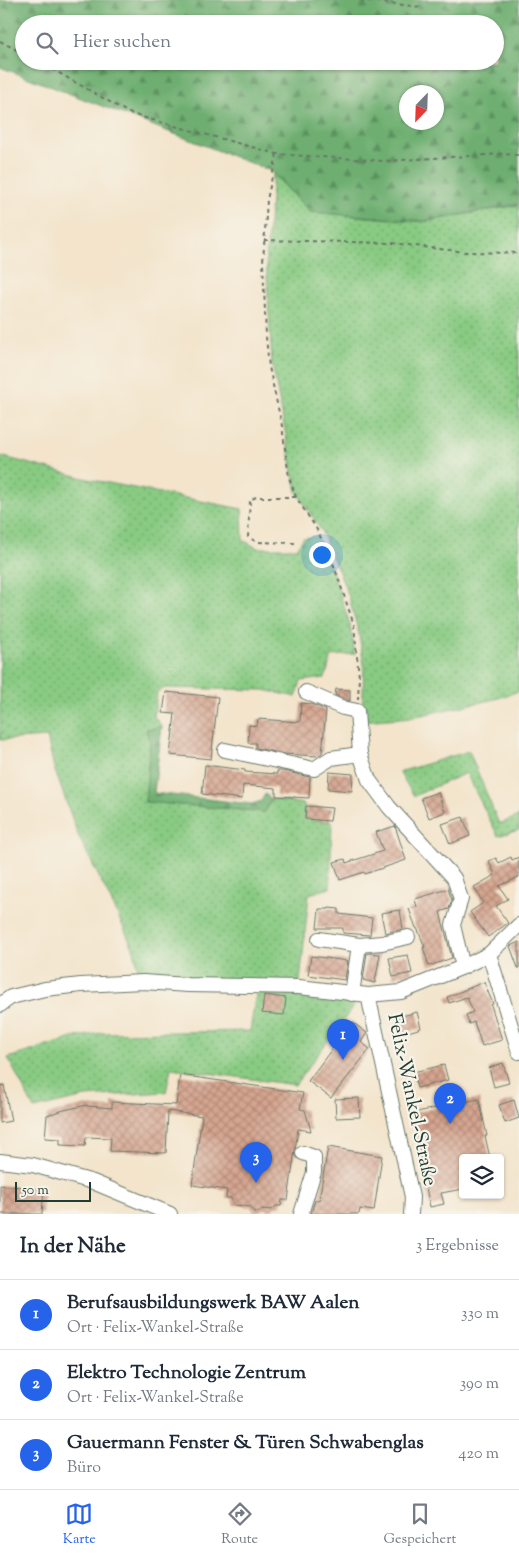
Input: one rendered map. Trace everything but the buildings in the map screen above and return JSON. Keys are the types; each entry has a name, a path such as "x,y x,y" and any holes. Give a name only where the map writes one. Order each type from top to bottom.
{"street":[{"path":"306,692 357,712 360,754 369,780 388,807 454,878 461,899 453,925 463,967"},
{"path":"225,750 314,769 331,758 360,754"},
{"path":"0,1005 11,997 45,989 142,982 188,985 299,987 368,995 401,992 463,967 489,954 519,924"},
{"path":"319,939 359,945 408,937"},
{"path":"352,994 359,945"},
{"path":"489,954 519,1052"},
{"name":"Felix-Wankel-Straße","path":"368,995 412,1197 411,1214"},
{"path":"301,1214 314,1172 314,1157 303,1153"},
{"path":"0,1162 33,1165 93,1182 170,1214"}],"path":[{"path":"360,0 421,6"},
{"path":"0,41 15,49"},
{"path":"54,70 131,114 277,154 384,161 503,154 519,155"},
{"path":"277,154 267,200 263,262 269,367 282,426 289,477 296,497 316,528 332,560 354,625 359,677 357,712"},
{"path":"264,240 391,243 465,252 519,253"},
{"path":"296,497 256,497 250,500 248,537 257,542 297,542"}],"green space":[{"path":"0,0 519,0 519,204 424,221 310,212 271,171 0,67"},
{"path":"273,174 310,212 424,222 519,205 519,691 495,699 412,717 362,721 364,665 359,634 348,594 322,532 297,492 272,364 266,259"},
{"path":"0,456 88,479 242,509 243,540 257,548 297,548 303,538 316,536 332,570 350,625 355,654 332,656 325,678 301,681 296,697 264,690 165,688 157,692 154,717 162,726 146,730 150,743 145,802 265,812 271,799 304,804 305,819 332,822 330,888 309,894 300,982 140,978 134,950 78,835 54,768 47,737 0,740"},
{"path":"162,726 154,793 252,804 261,801 265,794 271,799 265,812 145,802 150,743 146,730"},
{"path":"469,751 499,824 519,816 519,830 498,836 466,773 414,796 399,772"},
{"path":"257,987 347,997 354,1006 295,1085 171,1068 166,1092 85,1097 34,1109 8,1058 76,1037 102,1033 250,1031"}],"place":[{"name":"Berufsausbildungswerk BAW Aalen","path":"343,1060"},
{"name":"Elektro Technologie Zentrum","path":"450,1124"},
{"name":"Gauermann Fenster & Türen Schwabenglas","path":"256,1183"}]}
